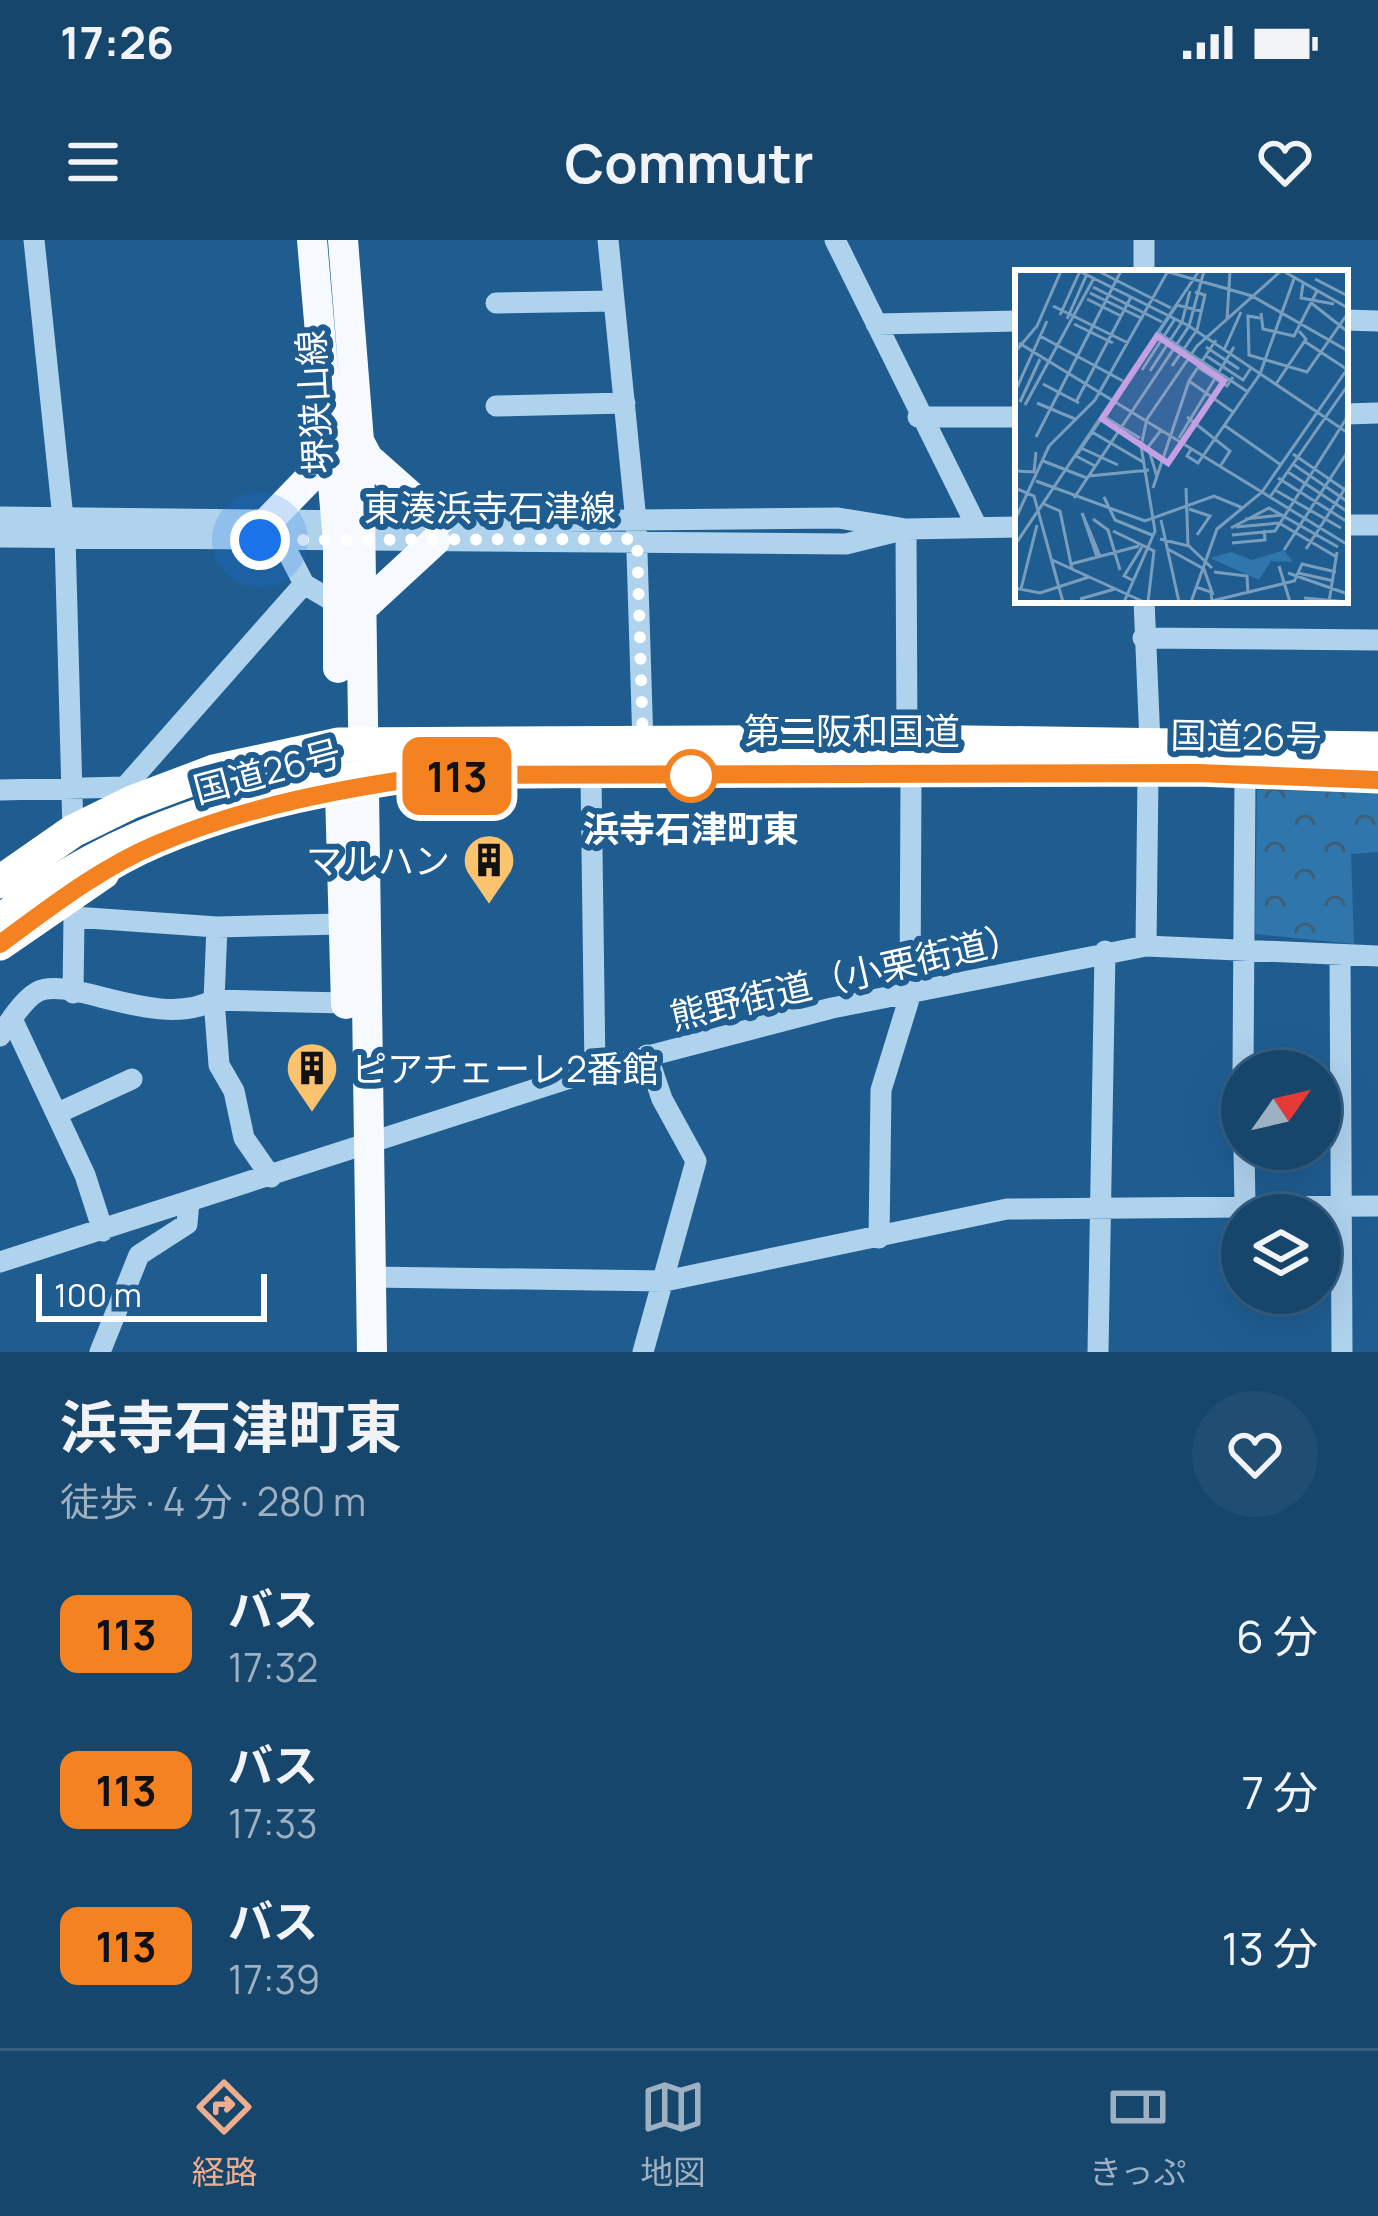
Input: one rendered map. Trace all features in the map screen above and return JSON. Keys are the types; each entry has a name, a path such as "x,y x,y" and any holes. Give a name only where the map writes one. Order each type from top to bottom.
{"highway":[{"name":"国道26号","path":"0,882 128,795 214,771 349,743 908,741 1149,759 1245,776 1378,776"},
{"name":"第二阪和国道","path":"0,900 98,834 178,799 265,773 394,751 1378,751"},
{"name":"国道26号","path":"0,944 71,906 154,844 353,787 438,775 910,776 1149,759 1378,751"},
{"name":"第二阪和国道","path":"0,921 108,851 171,822 267,792 395,773 1221,766 1378,776"}],"main road":[{"name":"堺狭山線","path":"312,240 330,457 348,530"},
{"name":"堺狭山線","path":"343,240 359,441 348,530 347,607 359,1148 354,1352"},
{"path":"347,607 437,531 368,458 359,441"},
{"path":"275,531 330,457"},
{"name":"堺狭山線","path":"353,787 341,924 372,1352"}],"street":[{"path":"34,240 64,528 68,791 73,831"},
{"path":"608,240 636,530 643,745"},
{"path":"836,240 918,417 976,527"},
{"path":"496,303 614,301"},
{"path":"1348,320 1378,321"},
{"path":"876,324 1015,321"},
{"path":"496,406 625,403"},
{"path":"1348,414 1378,413"},
{"path":"918,417 1015,417"},
{"name":"東湊浜寺石津線","path":"0,517 64,528"},
{"name":"東湊浜寺石津線","path":"0,537 64,528 636,530 838,518 906,529 1015,527"},
{"path":"906,529 908,741"},
{"path":"275,531 304,584 347,607"},
{"path":"0,790 128,795 304,584"},
{"path":"1144,603 1149,759 1145,946"},
{"path":"1143,638 1378,640"},
{"path":"592,776 596,1070"},
{"path":"880,1238 881,1090 910,996 910,776"},
{"path":"1243,1050 1245,776"},
{"path":"73,993 71,906 217,926 341,924"},
{"path":"217,926 214,1000 219,1065 234,1091 244,1138 271,1177"},
{"name":"熊野街道（小栗街道）","path":"0,1262 596,1070 832,1008 1145,946 1378,956"},
{"path":"1098,1352 1105,951"},
{"path":"1339,1194 1340,956"},
{"path":"103,1231 58,1113 6,1027 35,993 51,988 146,1010 200,1008 214,1000 346,1003"},
{"path":"643,1352 696,1161 662,1099 647,1055"},
{"path":"58,1113 132,1079"},
{"path":"100,1352 139,1255 187,1224 189,1201"},
{"path":"370,1277 664,1281 1007,1210 1221,1206"},
{"path":"1341,1206 1378,1206"},
{"path":"1341,1303 1342,1352"}],"green space":[{"path":"1257,790 1378,793 1378,852 1351,854 1354,944 1255,934"}],"bus line":[{"name":"113","path":"0,944 68,894 154,844 269,807 365,784 438,775 1198,773 1378,780"}],"place":[{"name":"浜寺石津町東","path":"691,776"},
{"name":"マルハン","path":"489,906"},
{"name":"ピアチェーレ2番館","path":"312,1114"}],"route":[{"path":"260,540 637,539 643,745 691,776"}]}
